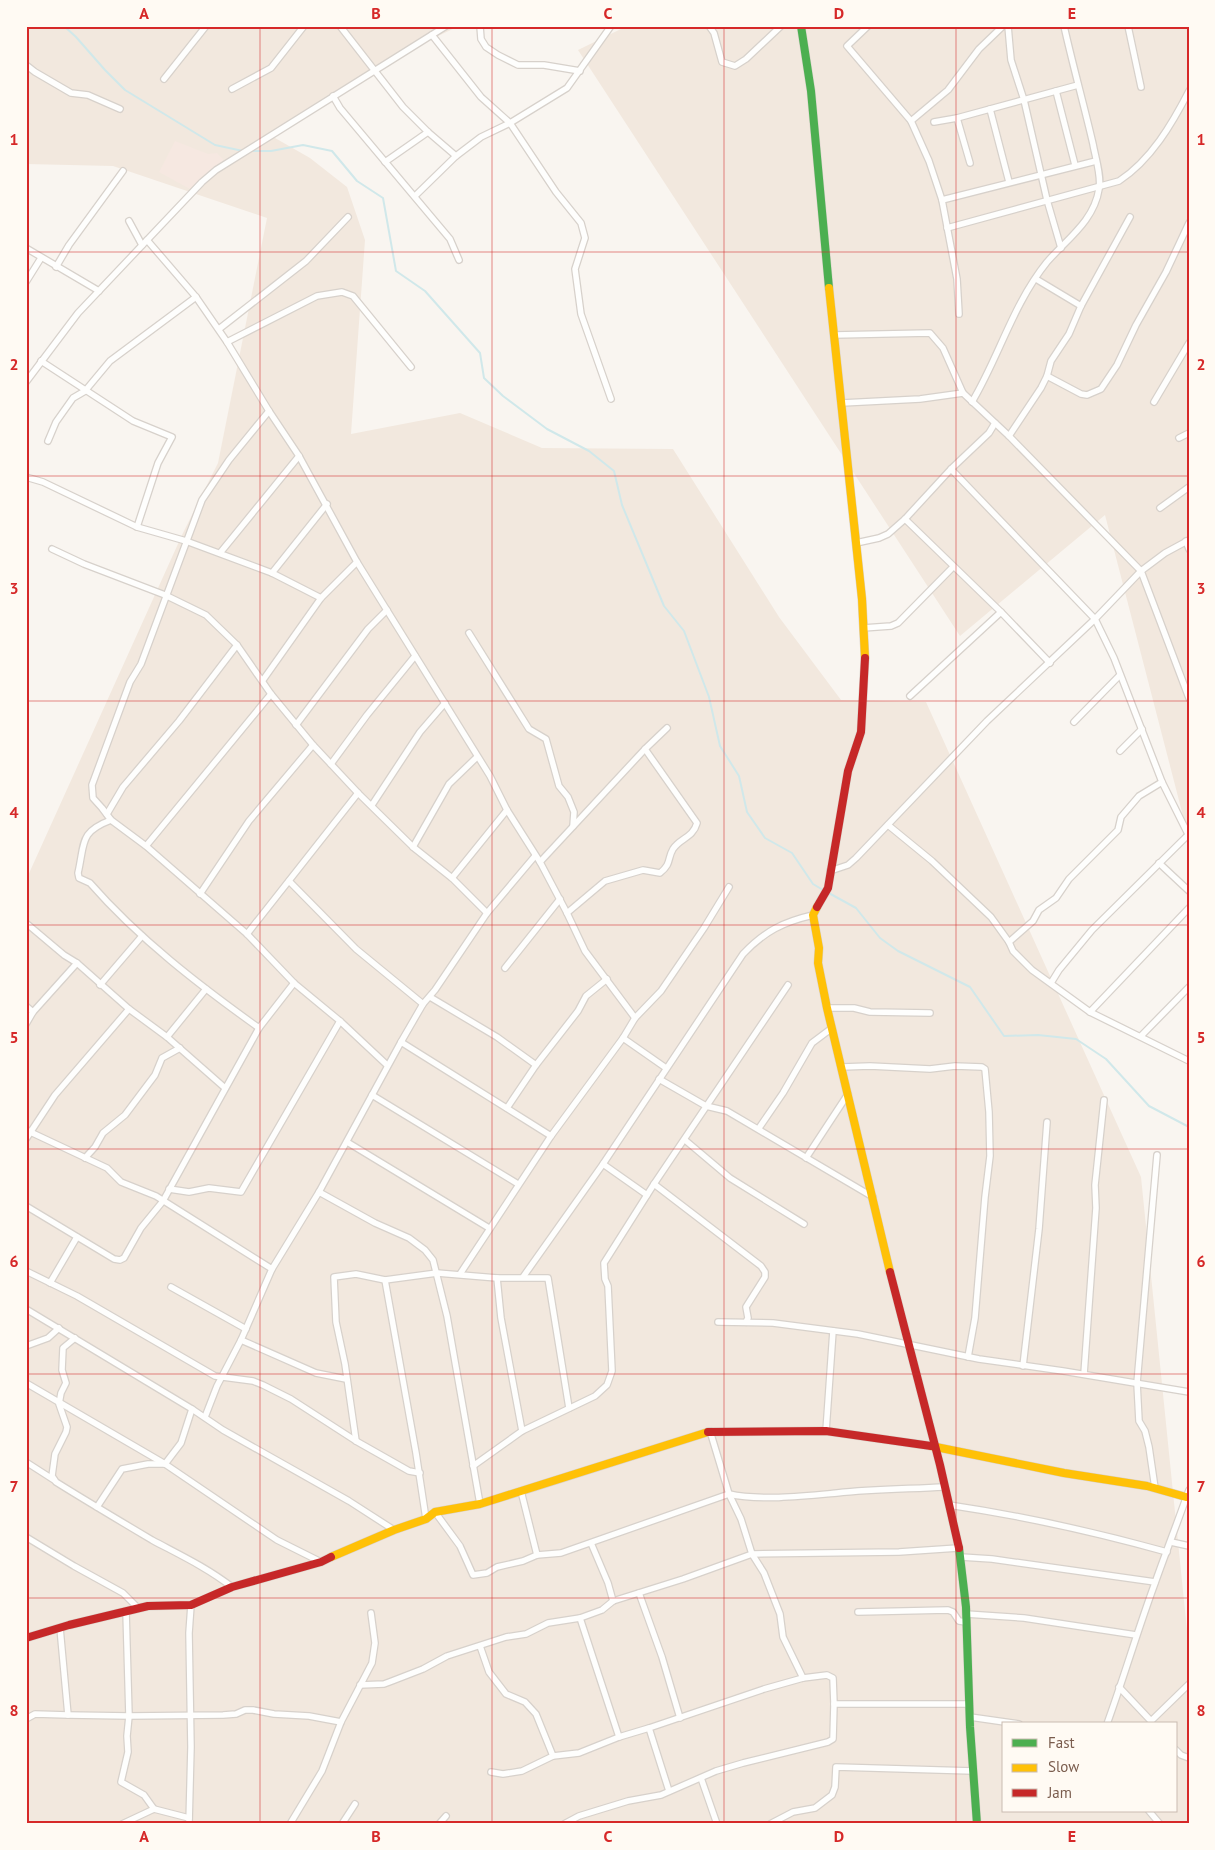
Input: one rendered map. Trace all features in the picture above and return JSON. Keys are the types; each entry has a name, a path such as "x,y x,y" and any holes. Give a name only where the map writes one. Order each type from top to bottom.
{"street":[{"path":"164,78 206,26"},
{"path":"232,89 271,68 304,26"},
{"path":"341,26 403,107 456,156"},
{"path":"27,381 78,313 202,182 216,170 446,26"},
{"path":"480,26 481,39 486,46 498,55 518,65 544,65 580,71"},
{"path":"415,196 456,156 481,137 510,123 567,88 610,26"},
{"path":"709,26 714,33 722,62 735,66 746,59 781,26"},
{"path":"801,26 811,92 856,543 865,659 861,732 848,771 828,888 813,915 819,948 818,963 827,1008 886,1257 961,1557 966,1614 976,1824"},
{"path":"868,26 847,46 911,121 929,161 942,200 957,279 959,314"},
{"path":"911,121 948,90 979,49 1003,26"},
{"path":"1008,26 1011,60 1024,100 1040,174 1061,248"},
{"path":"972,402 985,381 1017,309 1047,263 1087,220 1100,188 1096,161 1064,26"},
{"path":"1128,26 1141,87"},
{"path":"432,35 482,97 510,123 556,192 581,223 585,238 575,269 581,314 612,399"},
{"path":"26,65 71,93 88,95 120,109"},
{"path":"934,122 957,118 1078,85"},
{"path":"1056,91 1075,165"},
{"path":"947,228 1047,200 1100,188 1119,181 1141,163 1172,122 1189,91"},
{"path":"333,96 340,108 450,239 459,260"},
{"path":"990,109 1009,182"},
{"path":"957,118 970,163"},
{"path":"385,162 428,132"},
{"path":"942,200 1096,161"},
{"path":"56,267 69,245 123,171"},
{"path":"219,329 306,262 348,217"},
{"path":"1009,436 1031,405 1047,376 1051,361 1069,334 1130,217"},
{"path":"129,221 142,245"},
{"path":"1047,376 1081,394 1087,395 1101,388 1117,365 1140,316 1166,272 1189,223"},
{"path":"147,240 196,297 219,329 299,456 327,504 357,562 490,776 508,810 540,862 585,951 635,1018"},
{"path":"26,248 98,291"},
{"path":"26,282 41,258"},
{"path":"1036,279 1082,306"},
{"path":"227,342 317,296 342,292 353,296 411,367"},
{"path":"48,441 56,422 73,398 85,390 110,361 196,297"},
{"path":"834,335 900,332 930,333 943,348 962,393 1009,436 1141,572 1189,698"},
{"path":"1154,402 1189,342"},
{"path":"41,361 133,421 172,437 158,463 137,527"},
{"path":"842,403 920,399 962,393"},
{"path":"269,411 229,460 202,500 165,595 141,664 130,682 92,785 93,798 109,817 146,846 247,934 294,983 340,1021 388,1065"},
{"path":"856,543 888,534 989,433 995,423"},
{"path":"1179,438 1189,433"},
{"path":"220,553 299,456"},
{"path":"951,469 1096,619 1162,782 1188,834 1092,930 1059,970 1051,983"},
{"path":"26,477 43,482 137,527 186,540 272,573 321,598"},
{"path":"1160,508 1189,487"},
{"path":"272,573 327,504"},
{"path":"904,519 1001,612 1050,663"},
{"path":"830,871 848,865 987,721 1096,619 1141,572 1165,553 1187,540 1189,549"},
{"path":"52,549 84,564 165,595 206,615 237,644 271,694 296,725 358,793 413,847 452,878 487,913"},
{"path":"263,680 321,598 357,562"},
{"path":"863,628 891,626 898,623 953,567"},
{"path":"296,725 368,629 387,610"},
{"path":"910,696 1001,612"},
{"path":"469,633 529,729 546,739 559,786 568,797 574,812 573,826"},
{"path":"237,644 179,721 124,787 109,817 90,830 85,839 78,873 79,878 90,883 142,936 206,989 260,1028"},
{"path":"331,764 367,715 415,656"},
{"path":"1074,722 1120,675"},
{"path":"146,846 271,694"},
{"path":"372,805 420,732 445,703"},
{"path":"540,862 645,749 667,728"},
{"path":"1120,751 1142,729"},
{"path":"200,894 249,821 313,745"},
{"path":"567,913 605,881 643,870 660,873 668,866 673,848 695,831 697,823 645,749"},
{"path":"413,847 450,784 478,757"},
{"path":"1009,942 1033,921 1039,910 1056,898 1069,879 1118,830 1121,817 1139,796 1162,782"},
{"path":"247,934 358,793"},
{"path":"452,878 508,810"},
{"path":"888,824 932,861 991,917 1020,959 1090,1012 1188,1059"},
{"path":"205,1417 272,1269 347,1142 423,1004 430,997 487,913 535,856"},
{"path":"1159,863 1189,891"},
{"path":"290,881 356,949 423,1004"},
{"path":"460,1274 551,1136 623,1038 635,1018 661,991 704,928 729,887"},
{"path":"505,968 560,899"},
{"path":"1090,1012 1189,908"},
{"path":"523,1277 604,1164 666,1068 749,948 755,942 788,921 813,915"},
{"path":"26,924 167,1037 225,1088"},
{"path":"100,985 142,936"},
{"path":"26,1024 34,1012 77,963"},
{"path":"507,1108 536,1065 578,1011 586,996 606,979"},
{"path":"26,1206 105,1254 120,1260 124,1258 141,1228 163,1201 260,1028 294,983"},
{"path":"474,1466 522,1431 595,1396 607,1385 612,1371 608,1286 605,1279 604,1263 654,1184 788,985"},
{"path":"1142,1036 1189,987"},
{"path":"167,1037 206,989"},
{"path":"430,997 497,1037 536,1065"},
{"path":"26,1006 34,1012"},
{"path":"26,1139 55,1095 129,1008"},
{"path":"827,1008 854,1008 870,1012 930,1013"},
{"path":"169,1189 188,1192 209,1188 241,1192 340,1021"},
{"path":"759,1128 783,1093 812,1043 832,1028"},
{"path":"623,1038 666,1068"},
{"path":"401,1042 551,1136"},
{"path":"85,1158 95,1147 103,1133 126,1115 155,1075 162,1058 180,1048"},
{"path":"842,1067 870,1066 930,1069 955,1066 982,1067 985,1069 989,1112 990,1156 975,1318 968,1357"},
{"path":"659,1079 706,1106 727,1111 759,1128 873,1197"},
{"path":"806,1158 848,1094"},
{"path":"372,1095 518,1184"},
{"path":"1084,1374 1096,1208 1095,1185 1104,1100"},
{"path":"1023,1366 1039,1229 1048,1122"},
{"path":"29,1132 107,1168 121,1182 163,1201 272,1269"},
{"path":"685,1140 730,1178 804,1224"},
{"path":"347,1142 489,1228"},
{"path":"1154,1488 1149,1447 1145,1431 1139,1420 1137,1383 1157,1155"},
{"path":"604,1164 647,1195"},
{"path":"654,1184 761,1266 765,1272 765,1277 746,1307 748,1318 746,1322"},
{"path":"318,1192 375,1224 409,1238 433,1260 447,1316 480,1504"},
{"path":"50,1283 77,1237"},
{"path":"26,1271 77,1296 206,1371 222,1377 253,1381 291,1399 356,1441 409,1471 420,1473"},
{"path":"356,1441 336,1322 334,1277 356,1274 385,1280 437,1273 497,1278 548,1278 569,1408"},
{"path":"497,1278 501,1318 522,1431"},
{"path":"385,1280 420,1473 426,1520"},
{"path":"171,1286 246,1329"},
{"path":"26,1309 205,1417 222,1430 349,1501 394,1530"},
{"path":"718,1322 773,1323 833,1331 968,1357 1189,1392"},
{"path":"26,1346 48,1338 58,1328"},
{"path":"826,1430 833,1331"},
{"path":"56,1482 52,1476 55,1454 67,1427 59,1404 61,1393 66,1383 62,1370 64,1348 75,1338"},
{"path":"241,1340 316,1373 346,1379"},
{"path":"26,1383 59,1404 165,1464 277,1540 321,1562"},
{"path":"165,1464 181,1443 192,1410"},
{"path":"26,1638 138,1608 191,1605 232,1587 321,1562 394,1530 426,1520 435,1512 480,1504 710,1431 826,1430 934,1445 1064,1473 1188,1493 1136,1635 1108,1722"},
{"path":"710,1431 729,1494 741,1519 752,1554 764,1573 780,1614 784,1637 803,1678"},
{"path":"26,1462 97,1507 209,1569 232,1587"},
{"path":"97,1507 122,1468 148,1464 165,1464"},
{"path":"435,1512 460,1546 473,1575 487,1573 497,1567 523,1561 536,1555 561,1553 673,1512 729,1494 756,1497 822,1495 944,1487"},
{"path":"520,1491 536,1555"},
{"path":"949,1504 1005,1513 1090,1531 1167,1552"},
{"path":"26,1537 123,1593 138,1608"},
{"path":"1171,1542 1189,1546"},
{"path":"591,1543 608,1583 613,1601"},
{"path":"360,1685 392,1682 447,1656 506,1638 526,1634 548,1623 580,1618 602,1610 613,1601 683,1580 752,1554 899,1552 958,1548"},
{"path":"961,1557 992,1559 1155,1582"},
{"path":"639,1593 662,1657 680,1718"},
{"path":"126,1611 129,1716 128,1752 121,1782 144,1795 154,1809 189,1821 189,1633 191,1605"},
{"path":"858,1612 948,1610 953,1612 959,1621 966,1622"},
{"path":"290,1824 322,1771 341,1722 372,1663 375,1650 371,1613"},
{"path":"966,1614 1043,1621 1136,1635"},
{"path":"580,1618 619,1737"},
{"path":"60,1628 68,1715"},
{"path":"480,1646 489,1672 506,1694 525,1702 536,1714 553,1756"},
{"path":"491,1772 503,1774 522,1771 553,1756 579,1753 619,1737 803,1678 820,1676 831,1676 833,1678 833,1738 828,1742 744,1763 701,1778 662,1795 628,1801 579,1816 564,1824"},
{"path":"1153,1722 1189,1684"},
{"path":"1119,1687 1151,1722"},
{"path":"834,1704 969,1704"},
{"path":"26,1719 35,1714 129,1716 236,1714 245,1710 252,1710 274,1714 309,1716 341,1722"},
{"path":"970,1717 1005,1722"},
{"path":"650,1728 669,1791"},
{"path":"1178,1752 1189,1758"},
{"path":"770,1824 793,1812 815,1808 832,1795 835,1788 836,1767 973,1771"},
{"path":"701,1778 717,1824"},
{"path":"342,1824 355,1804"},
{"path":"122,1824 154,1809"},
{"path":"1150,1812 1160,1824"},
{"path":"439,1824 446,1816"}],"shaded area":[{"path":"26,26 459,26 415,47 268,134 310,158 347,187 365,240 351,434 460,413 542,448 673,449 779,617 841,700 926,702 1141,1177 1189,1650 1189,1824 26,1824 26,880 182,535 218,463 267,218 113,166 26,164"},
{"path":"627,26 1189,26 1189,839 1105,515 960,636 578,50"},
{"path":"175,141 208,154 217,153 224,160 190,189 159,172"}],"waterway":[{"path":"64,26 125,90 215,145 243,151"},
{"path":"250,151 271,151 303,145 332,151 357,181 383,198 396,271 425,291 480,353 484,378 503,396 547,429 589,451 614,471 622,505 664,606 684,631 709,697 720,746 739,776 747,812 765,838 792,853 813,884 823,890"},
{"path":"827,892 856,908 880,938 898,951 970,987 1004,1036 1038,1035 1076,1039 1106,1059 1149,1106 1189,1127"}],"traffic: fast":[{"path":"801,26 811,91 829,288"},
{"path":"959,1548 966,1607 970,1727 977,1824"}],"traffic: slow":[{"path":"829,288 862,599 865,658"},
{"path":"817,907 813,915 819,948 818,963 890,1272"},
{"path":"331,1557 394,1530 426,1519 435,1512 480,1504 708,1432"},
{"path":"931,1446 1064,1473 1147,1486 1186,1497"}],"traffic: jam":[{"path":"817,907 828,888 848,771 861,732 865,658"},
{"path":"890,1272 940,1465 959,1548"},
{"path":"708,1432 826,1431 931,1446"},
{"path":"26,1638 69,1625 148,1606 191,1605 232,1587 321,1562 331,1557"}]}
